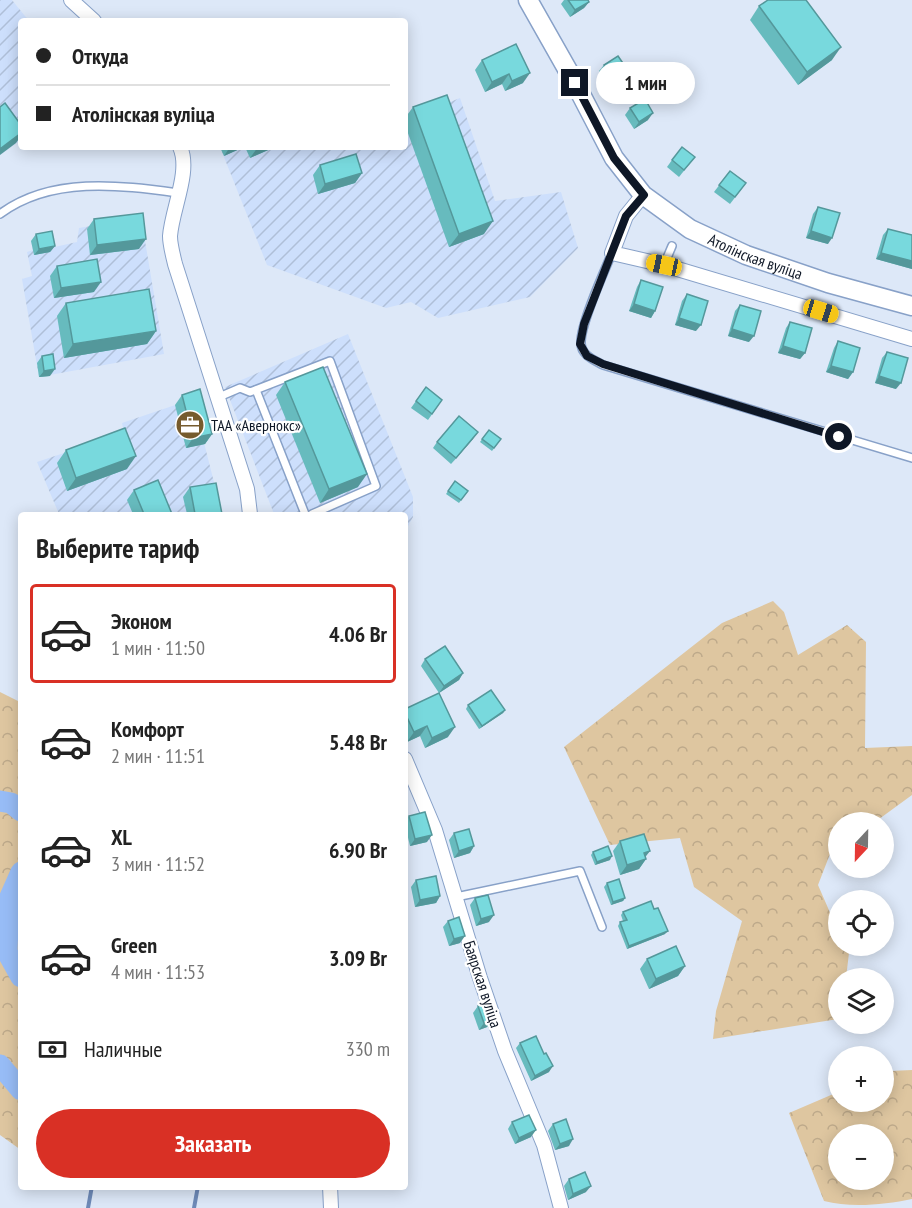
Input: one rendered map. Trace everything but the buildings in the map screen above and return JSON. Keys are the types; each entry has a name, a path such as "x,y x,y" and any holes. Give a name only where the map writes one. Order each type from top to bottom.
{"street":[{"path":"71,0 91,18"},
{"name":"Атолінская вуліца","path":"528,0 614,158 644,195 690,229 746,255 828,283 912,306"},
{"path":"181,150 185,164 170,239 180,284 219,397 247,489 250,512"},
{"path":"612,253 626,216 644,195"},
{"name":"Атолінская вуліца","path":"612,253 664,265 912,339"},
{"name":"Баярская вуліца","path":"408,766 435,830 480,978 505,1052 544,1145 561,1208"},
{"path":"330,1190 331,1208"}],"lane":[{"path":"0,214 10,206 65,188 96,185 178,193"},
{"path":"664,265 672,246"},
{"path":"612,253 584,324 580,344 587,356 603,364 882,451 912,458"},
{"path":"219,397 240,388 250,392 330,361 376,486 317,512"},
{"path":"256,390 304,512"},
{"path":"456,897 580,871 602,927"}],"shaded area":[{"path":"0,0 12,0 27,18 18,18 18,142 0,155"},
{"path":"460,98 495,201 561,192 578,248 530,297 438,318 411,302 386,308 267,265 221,150 408,150 408,119"},
{"path":"141,217 164,354 39,377 22,279 32,276 27,252 33,250 31,241 50,248 77,242 79,228"},
{"path":"348,334 413,497 413,517 408,526 408,512 273,512 225,387"},
{"name":"ТАА «Авернокс»","path":"193,399 221,512 58,512 37,462 124,433 122,423"}],"green space":[{"path":"773,601 784,612 798,655 847,625 866,642 865,748 912,746 912,795 889,812 828,812 828,859 818,885 828,908 828,956 849,956 847,968 828,968 828,1021 713,1039 716,1011 742,921 694,887 680,838 610,845 564,747 722,623"},
{"path":"0,692 18,701 18,1148 0,1135"},
{"path":"912,1070 912,1199 867,1205 824,1201 789,1113 828,1096 828,1112 894,1112 894,1071"}],"waterway":[{"path":"0,801 11,803 18,809"},
{"path":"18,879 9,899 7,952 18,972"},
{"path":"0,1065 18,1086"},
{"path":"88,1208 91,1190"},
{"path":"194,1208 197,1190"}],"place":[{"name":"ТАА «Авернокс»","path":"190,425"}],"route":[{"path":"575,83 614,158 644,195 626,216 584,324 580,344 587,356 603,364 839,437"}]}
